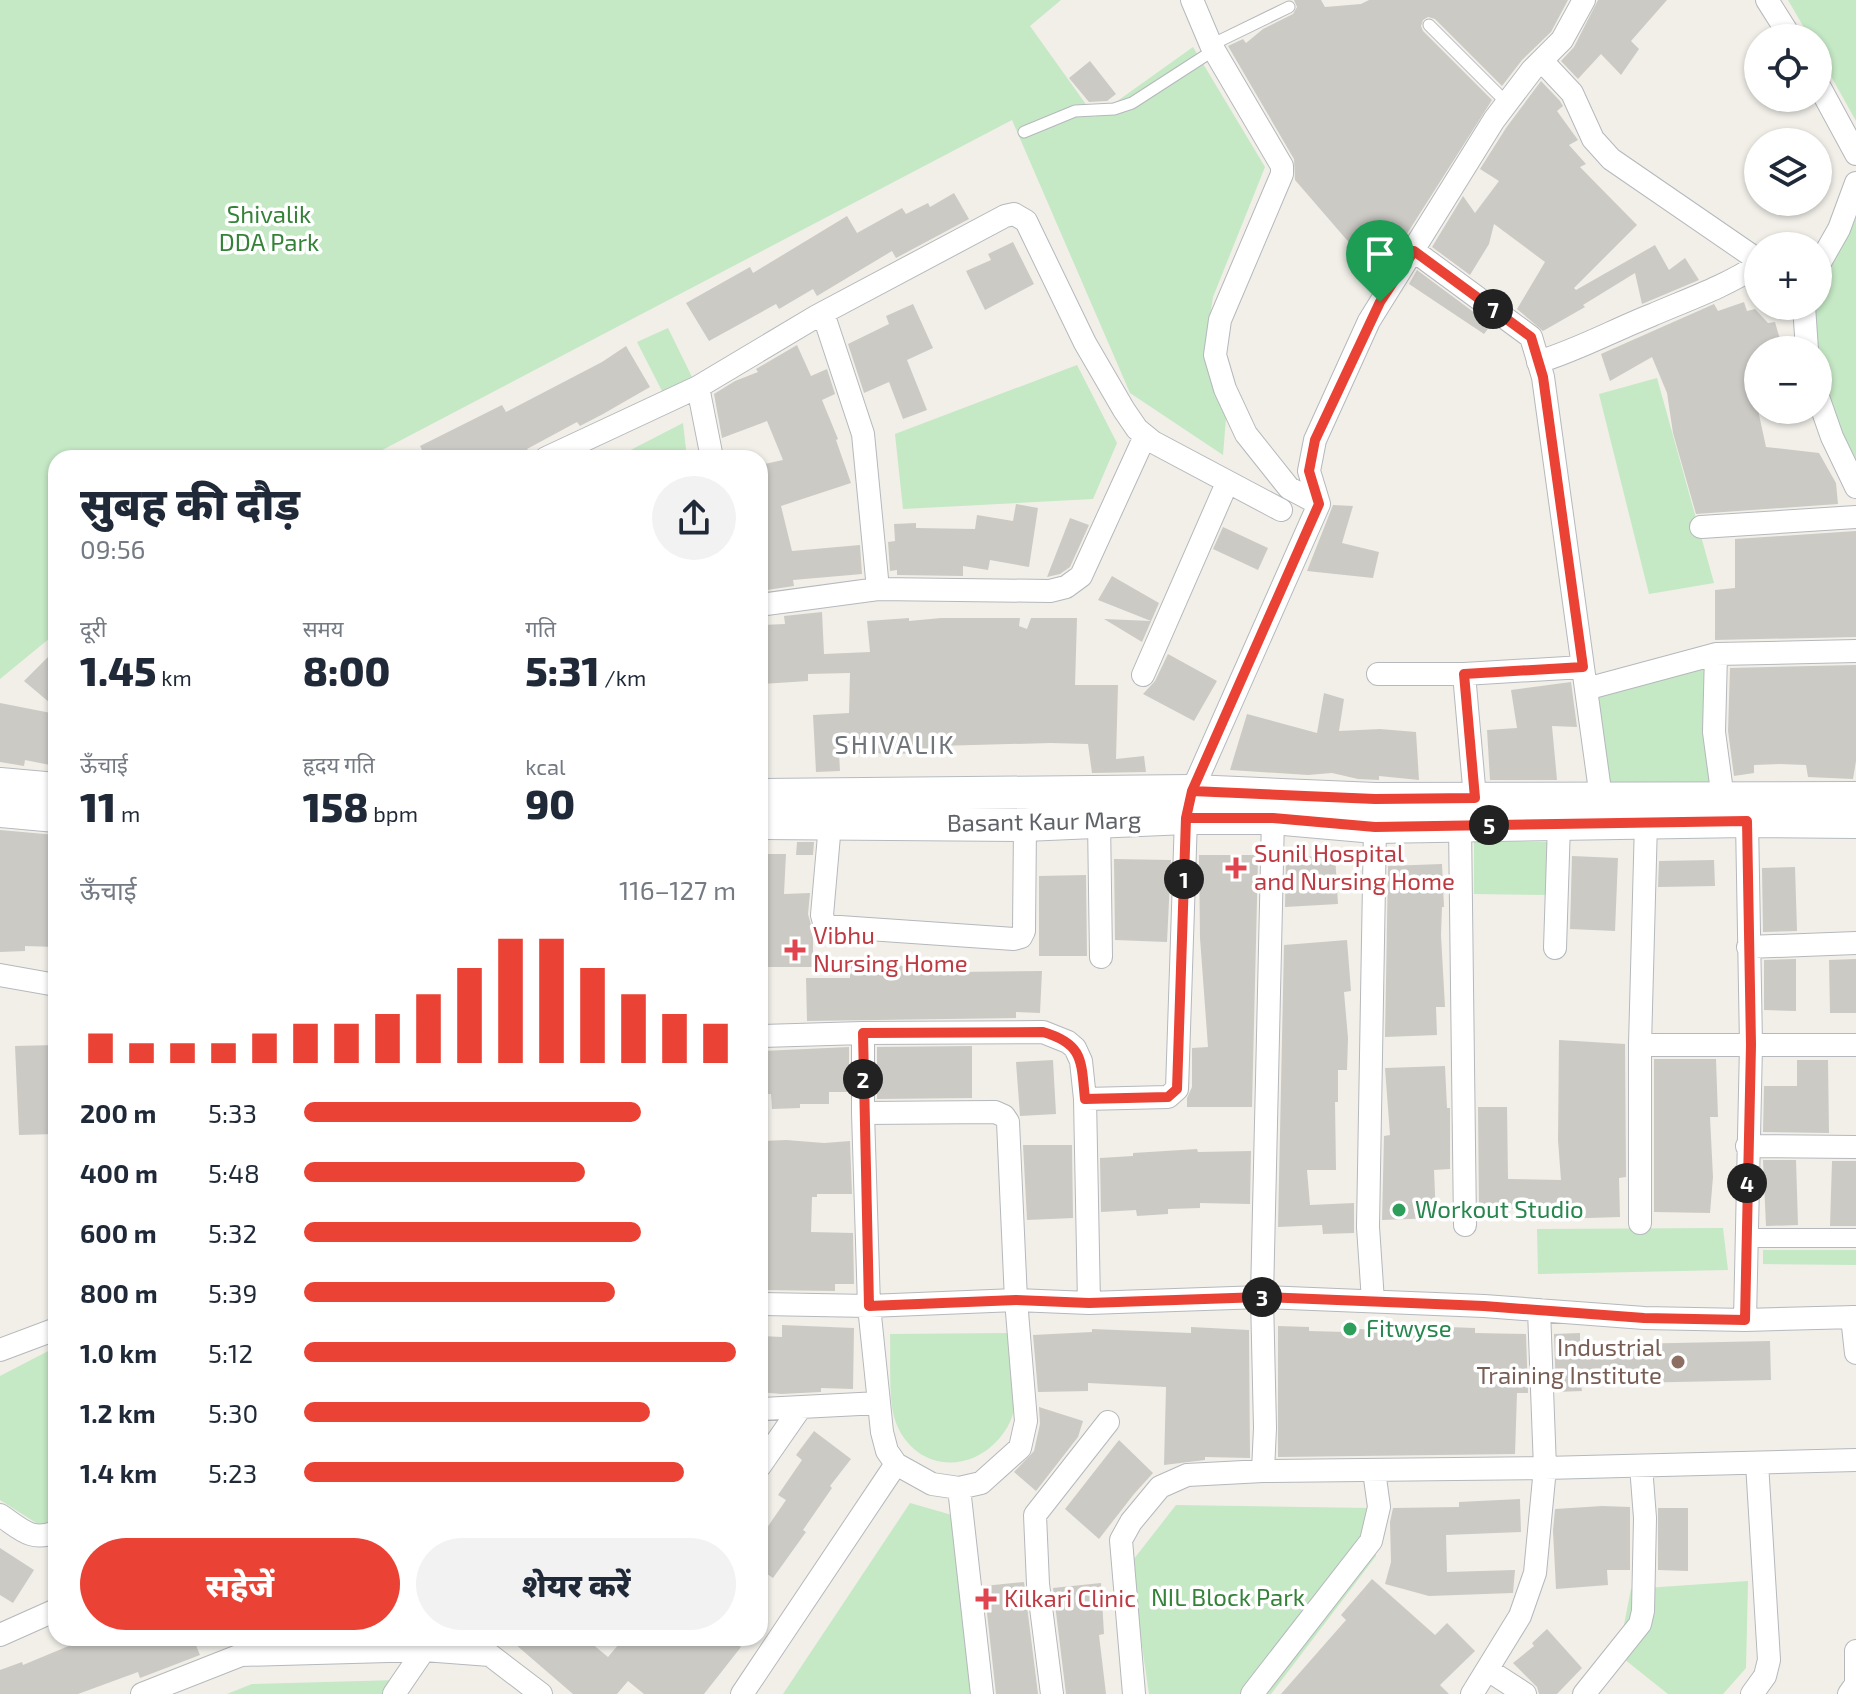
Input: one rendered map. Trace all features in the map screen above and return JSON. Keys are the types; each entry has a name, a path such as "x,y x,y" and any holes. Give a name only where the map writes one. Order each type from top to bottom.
{"main road":[{"path":"0,784 48,788"},
{"name":"Basant Kaur Marg","path":"768,795 1189,804 1375,799 1559,824 1856,822"},
{"name":"Basant Kaur Marg","path":"768,823 1025,825 1099,821 1189,804 1273,818 1375,827 1467,812 1601,798 1856,798"},
{"path":"0,811 48,815"}],"street":[{"path":"1192,0 1212,47 1282,166 1282,174 1220,320 1215,355 1225,389 1246,434 1289,488 1319,504"},
{"path":"1085,1099 1168,1097 1177,1089 1189,804 1319,504 1309,471 1315,440 1374,312 1481,139 1507,103 1562,40 1584,0"},
{"path":"1767,0 1782,24"},
{"path":"1542,61 1572,93 1593,139 1611,159 1744,252"},
{"path":"1832,110 1856,154"},
{"path":"1832,241 1856,183"},
{"path":"563,450 698,387 823,313 1005,216 1020,216 1026,221 1085,343 1124,410 1145,436 1281,510"},
{"path":"1414,251 1531,337 1543,377 1601,798"},
{"path":"1538,362 1566,354 1651,315 1702,296 1744,272"},
{"path":"823,313 863,434 878,589"},
{"path":"698,387 710,450"},
{"path":"1827,424 1856,487"},
{"path":"768,604 878,589 1050,591 1066,587 1081,576 1145,436"},
{"path":"1143,675 1227,483"},
{"path":"1701,527 1856,517"},
{"path":"1378,674 1585,678 1716,654 1856,651"},
{"path":"1716,654 1714,732 1723,799"},
{"path":"1464,674 1467,812 1465,1225"},
{"path":"1263,1471 1262,1297 1273,818"},
{"path":"1099,821 1101,957"},
{"path":"1745,1320 1751,1045 1747,821"},
{"path":"1640,1223 1640,1045 1646,822"},
{"path":"830,824 822,915 825,926 1014,939 1021,937 1024,931 1025,825"},
{"path":"1555,948 1559,824"},
{"path":"1373,1301 1368,1227 1375,827"},
{"path":"1748,947 1856,943"},
{"path":"0,975 48,984"},
{"path":"768,1036 1028,1031 1057,1036 1068,1042 1079,1054 1085,1099 1089,1303"},
{"path":"863,1033 863,1113 869,1306 887,1451 896,1464 932,1484 959,1488 981,1483 1020,1448 1026,1421 1016,1300 1008,1119 995,1112 863,1113"},
{"path":"1640,1045 1856,1045"},
{"path":"1747,1146 1856,1147"},
{"path":"1749,1238 1856,1238"},
{"path":"768,1304 869,1306 1016,1300 1089,1303 1262,1297 1644,1318 1745,1320 1854,1317 1856,1353"},
{"path":"1472,1694 1520,1616 1535,1573 1545,1468 1539,1310"},
{"path":"0,1350 48,1332"},
{"path":"768,1409 879,1403"},
{"path":"768,1454 801,1407"},
{"path":"1052,1694 1033,1523 1037,1510 1108,1422"},
{"path":"1134,1694 1121,1540 1131,1522 1160,1487 1187,1475 1856,1460"},
{"path":"1752,1694 1765,1676 1769,1660 1757,1463"},
{"path":"742,1694 896,1464"},
{"path":"1584,1694 1640,1624 1645,1518 1641,1466"},
{"path":"1252,1694 1371,1541 1379,1507 1374,1471"},
{"path":"959,1488 982,1694"},
{"path":"0,1515 32,1536 39,1538 48,1535"},
{"path":"0,1635 48,1614"},
{"path":"142,1694 241,1655 490,1646 541,1694"},
{"path":"394,1694 424,1650"},
{"path":"1849,1694 1856,1684 1856,1651"},
{"path":"1488,1670 1525,1694"}],"lane":[{"path":"1024,132 1075,111 1114,109 1132,103 1212,47 1289,7"},
{"path":"1429,25 1507,103"}],"green space":[{"name":"Shivalik DDA Park","path":"0,0 1061,0 1030,26 1095,117 1193,47 1265,167 1213,297 1204,353 1226,418 1223,455 1130,393 1012,120 382,450 48,450 48,640 0,679"},
{"path":"1788,0 1856,0 1856,121 1832,78 1832,24 1802,24"},
{"path":"1856,192 1856,487 1831,424 1832,336 1806,336 1805,320 1832,320 1832,239"},
{"path":"668,328 692,377 663,393 637,342"},
{"path":"1077,365 1117,443 1093,499 903,509 895,434"},
{"path":"1657,378 1714,583 1649,594 1599,394"},
{"path":"683,423 686,450 631,450"},
{"path":"1716,654 1713,797 1601,798 1586,690"},
{"path":"1474,841 1551,842 1551,895 1474,894"},
{"path":"1723,1228 1728,1270 1538,1274 1537,1229"},
{"path":"1763,1250 1856,1250 1856,1265 1763,1264"},
{"path":"1009,1333 1014,1406 1011,1420 998,1440 984,1452 955,1462 940,1462 913,1448 903,1436 893,1412 890,1334"},
{"path":"48,1351 48,1530 0,1500 0,1376"},
{"path":"910,1503 952,1515 975,1694 783,1694"},
{"name":"NIL Block Park","path":"1176,1505 1370,1508 1376,1556 1271,1694 1149,1694 1130,1564"},
{"path":"1748,1581 1746,1668 1723,1694 1668,1694 1614,1651 1622,1635 1631,1589"},
{"path":"398,1680 388,1694 227,1694 252,1684"}],"building":[{"path":"1294,0 1321,0 1325,7 1361,4 1369,0 1568,0 1551,32 1522,60 1502,86 1435,19 1428,17 1423,20 1423,31 1492,100 1382,273 1346,239 1295,180 1294,159 1228,46 1243,39 1246,43 1263,29 1293,14 1297,7"},
{"path":"1598,0 1667,0 1631,41 1639,49 1621,75 1601,54 1578,79 1561,61 1574,47"},
{"path":"1090,61 1116,94 1107,101 1089,102 1069,78"},
{"path":"1541,81 1563,106 1557,111 1578,140 1569,145 1586,164 1580,167 1637,225 1574,288 1576,290 1655,245 1669,270 1685,258 1699,280 1642,304 1635,273 1543,331 1517,309 1545,262 1494,224 1489,244 1470,275 1432,247 1463,196 1475,213 1499,181 1480,169"},
{"path":"954,193 969,219 896,258 892,251 817,296 813,289 779,309 776,304 709,341 686,303 750,267 753,273 847,216 857,233 902,208 906,214 928,203 930,207"},
{"path":"1013,242 1034,284 985,310 966,271 991,260 988,254"},
{"path":"1417,270 1491,325 1484,334 1409,284"},
{"path":"1744,302 1744,320 1775,322 1779,336 1744,336 1744,424 1761,424 1766,447 1819,453 1836,483 1838,504 1696,514 1673,433 1667,393 1652,357 1610,381 1601,354 1714,304 1718,311"},
{"path":"913,304 933,348 907,360 927,410 903,419 889,382 864,393 848,344 889,324 886,316"},
{"path":"797,345 811,376 827,369 835,394 822,400 851,483 781,506 792,551 860,545 862,574 793,580 794,586 768,590 768,463 783,460 767,421 722,438 714,394 758,372 756,369"},
{"path":"626,346 650,387 580,426 577,422 528,450 422,450 420,446 502,405 506,412 602,362"},
{"path":"1016,504 1038,508 1029,567 990,560 988,570 963,566 963,576 897,575 897,570 890,571 888,542 895,541 894,524 916,523 916,528 975,529 977,515 1013,521"},
{"path":"1333,505 1353,506 1342,543 1379,552 1373,578 1307,571"},
{"path":"1070,518 1089,525 1070,567 1060,574 1047,577"},
{"path":"1223,527 1268,548 1258,570 1213,549"},
{"path":"1856,531 1856,637 1715,640 1715,590 1735,588 1735,539"},
{"path":"1112,576 1159,603 1142,642 1104,619 1151,621 1098,600"},
{"path":"822,612 824,654 870,652 867,621 1020,618 1019,626 1027,629 1031,618 1077,618 1075,685 1118,685 1116,759 1144,756 1146,772 1092,773 1088,744 1051,743 937,746 937,754 839,753 840,771 816,772 813,715 849,713 850,673 808,674 808,681 768,684 768,625 785,624 784,616"},
{"path":"1168,654 1217,681 1194,721 1143,694 1155,681"},
{"path":"48,657 48,701 24,681"},
{"path":"1856,665 1856,761 1853,779 1808,777 1806,765 1780,764 1754,765 1754,773 1734,776 1728,731 1730,668"},
{"path":"1571,682 1577,727 1552,726 1557,780 1490,780 1487,730 1517,728 1511,690"},
{"path":"1324,693 1344,699 1339,731 1380,729 1416,732 1419,780 1230,770 1247,714 1317,733"},
{"path":"0,703 48,712 48,765 25,760 24,766 0,762"},
{"path":"0,830 48,834 48,947 25,946 25,951 0,952"},
{"path":"797,842 814,842 813,855 796,855"},
{"path":"768,854 786,854 784,894 810,893 808,914 813,932 813,967 768,967"},
{"path":"1199,855 1257,855 1258,859 1252,1107 1187,1107 1192,1087 1192,1048 1208,1047 1200,938"},
{"path":"1335,855 1338,904 1285,907 1286,858"},
{"path":"1572,856 1618,858 1615,931 1570,929"},
{"path":"1114,859 1171,860 1167,942 1115,940"},
{"path":"1714,860 1715,886 1658,887 1659,861"},
{"path":"1442,864 1444,907 1441,935 1445,1007 1436,1007 1437,1035 1385,1037 1388,866"},
{"path":"1795,867 1797,931 1763,932 1762,868"},
{"path":"1086,875 1087,956 1039,956 1039,876"},
{"path":"1347,940 1351,991 1344,992 1347,1070 1338,1070 1336,1170 1307,1170 1310,1205 1354,1203 1354,1233 1323,1234 1322,1225 1278,1227 1284,945"},
{"path":"1796,959 1796,1011 1764,1010 1764,960"},
{"path":"1856,959 1856,1013 1830,1013 1829,960"},
{"path":"850,964 957,968 957,972 1042,971 1040,1013 1016,1012 1016,1018 807,1021 806,978 850,978"},
{"path":"1559,1040 1625,1044 1626,1177 1619,1178 1620,1217 1556,1219 1555,1209 1479,1209 1478,1107 1507,1107 1508,1179 1561,1180 1558,1140"},
{"path":"48,1045 48,1134 19,1135 15,1046"},
{"path":"972,1046 972,1098 877,1099 877,1047"},
{"path":"849,1047 849,1092 829,1092 829,1104 800,1104 800,1108 772,1109 771,1094 768,1094 768,1051"},
{"path":"1654,1059 1716,1059 1718,1117 1710,1117 1713,1177 1710,1213 1654,1212"},
{"path":"1053,1060 1056,1114 1020,1116 1016,1062"},
{"path":"1797,1060 1828,1060 1829,1133 1763,1132 1764,1086 1797,1086"},
{"path":"1445,1066 1447,1108 1450,1108 1450,1169 1434,1170 1436,1218 1382,1220 1384,1136 1390,1135 1385,1068"},
{"path":"768,1141 850,1141 852,1194 817,1194 817,1197 812,1197 811,1232 853,1233 854,1284 835,1284 835,1291 768,1290"},
{"path":"1023,1145 1072,1145 1073,1218 1027,1220"},
{"path":"1197,1149 1198,1152 1251,1151 1250,1204 1200,1203 1200,1208 1168,1209 1168,1214 1137,1216 1136,1210 1101,1212 1100,1158"},
{"path":"1763,1160 1796,1160 1798,1225 1766,1226"},
{"path":"1832,1161 1856,1161 1856,1226 1830,1226"},
{"path":"782,1325 854,1328 853,1389 821,1388 821,1392 768,1393 768,1336 782,1337"},
{"path":"1278,1326 1309,1327 1309,1331 1347,1332 1347,1328 1412,1333 1447,1333 1447,1327 1475,1328 1475,1333 1526,1334 1528,1393 1517,1393 1515,1454 1278,1457"},
{"path":"1191,1327 1249,1330 1250,1458 1205,1457 1205,1460 1164,1465 1166,1387 1088,1383 1088,1391 1038,1392 1033,1335 1092,1332 1092,1329 1191,1333"},
{"name":"Industrial Training Institute","path":"1580,1333 1580,1345 1770,1341 1771,1380 1581,1384 1582,1391 1556,1392 1554,1334"},
{"path":"1039,1407 1083,1421 1078,1437 1036,1491 1014,1472 1034,1451 1040,1424"},
{"path":"814,1431 851,1459 830,1486 832,1488 803,1530 806,1532 773,1578 768,1575 768,1526 786,1500 778,1495 802,1460 796,1455"},
{"path":"1119,1440 1153,1473 1099,1539 1065,1509"},
{"path":"1520,1499 1521,1532 1446,1535 1447,1572 1515,1570 1513,1593 1429,1596 1385,1584 1391,1562 1390,1522 1393,1508 1459,1507 1459,1502"},
{"path":"1630,1507 1630,1570 1607,1570 1608,1585 1556,1589 1555,1509"},
{"path":"1658,1508 1688,1508 1688,1571 1658,1570"},
{"path":"0,1548 34,1570 13,1603 0,1595"},
{"path":"1372,1579 1435,1635 1447,1623 1475,1651 1440,1685 1449,1694 1281,1694 1346,1620 1341,1615"},
{"path":"1024,1582 1038,1694 996,1694 984,1586"},
{"path":"1101,1583 1104,1634 1099,1635 1106,1694 1066,1694 1053,1588"},
{"path":"1547,1629 1582,1668 1557,1694 1539,1694 1537,1687 1513,1663 1534,1646 1532,1643"},
{"path":"69,1646 196,1646 200,1655 140,1678 138,1672 78,1694 0,1694 0,1670 22,1662 23,1665"},
{"path":"517,1646 595,1646 608,1657 617,1646 741,1647 704,1694 644,1694 628,1681 617,1694 573,1694"}],"place":[{"name":"Sunil Hospital and Nursing Home","path":"1236,868"},
{"name":"Vibhu Nursing Home","path":"795,950"},
{"name":"Workout Studio","path":"1399,1210"},
{"name":"Fitwyse","path":"1350,1329"},
{"name":"Industrial Training Institute","path":"1678,1362"},
{"name":"Kilkari Clinic","path":"986,1599"}],"district":[{"name":"SHIVALIK","path":"895,745"}],"route":[{"path":"1380,302 1315,440 1309,471 1319,504 1311,525 1192,791 1186,818 1177,1089 1168,1097 1085,1099 1079,1054 1068,1042 1043,1032 863,1033 869,1306 1016,1300 1089,1303 1262,1297 1484,1306 1644,1318 1745,1320 1751,1045 1747,821 1375,827 1273,818 1186,818 1192,791 1375,799 1475,798 1464,674 1583,667 1543,377 1531,337 1414,251 1380,302"}]}
